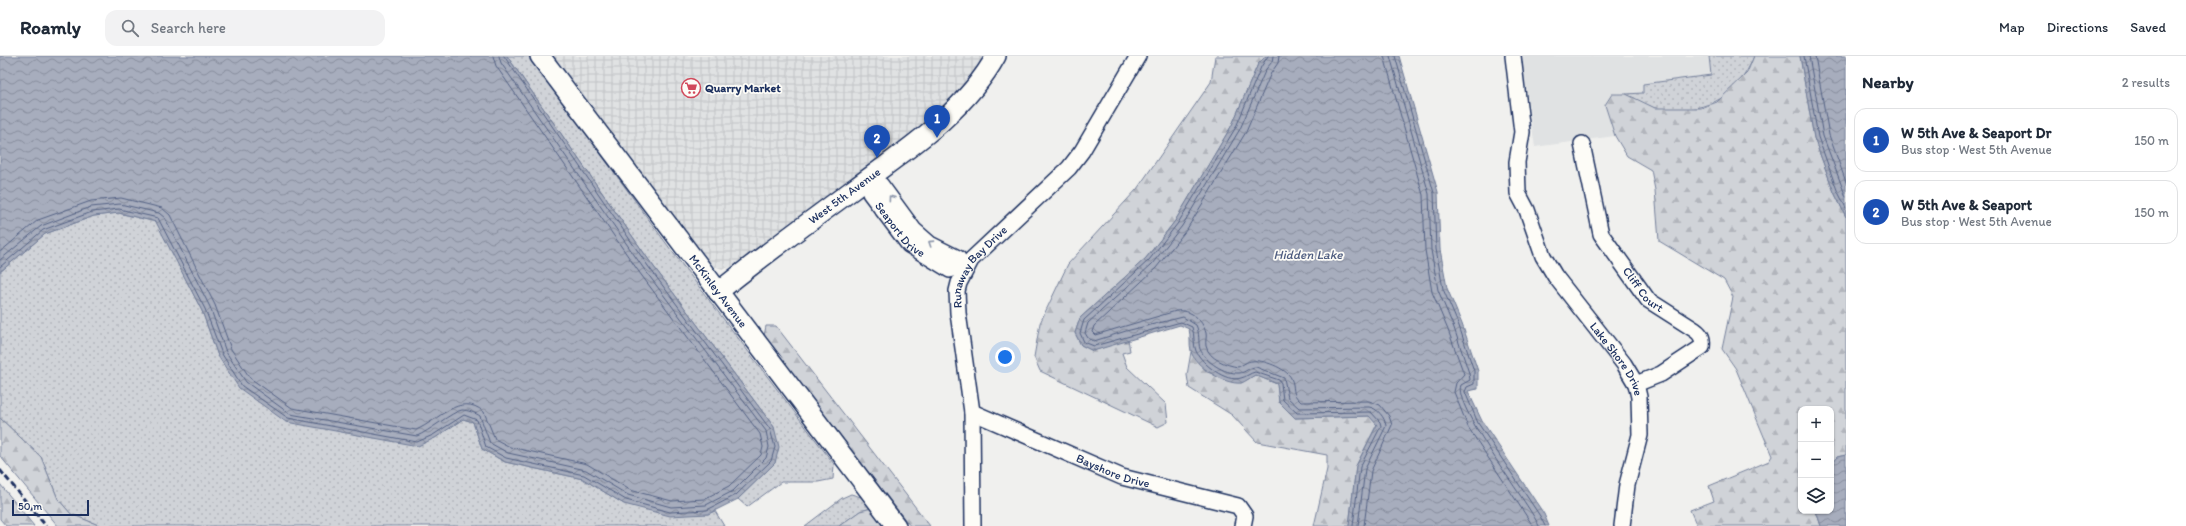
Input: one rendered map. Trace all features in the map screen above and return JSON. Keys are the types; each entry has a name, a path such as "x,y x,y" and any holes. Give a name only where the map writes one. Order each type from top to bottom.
{"main road":[{"name":"McKinley Avenue","path":"540,56 896,526"},
{"name":"West 5th Avenue","path":"718,292 928,133 966,98 979,83 996,56"}],"street":[{"name":"Runaway Bay Drive","path":"973,526 972,412 957,291 962,268 1069,168 1082,151 1138,56"},
{"name":"Lake Shore Drive","path":"1513,56 1522,132 1517,162 1528,185 1527,210 1543,256 1552,271 1624,364 1636,384 1640,416 1640,435 1627,485 1622,526"},
{"name":"Cliff Court","path":"1582,144 1597,224 1606,244 1648,300 1696,330 1701,334 1703,340 1702,347 1661,374 1636,384"},
{"name":"Seaport Drive","path":"868,178 881,185 914,230 930,244 958,258 962,268"},
{"name":"Bayshore Drive","path":"972,412 1122,477 1238,506 1243,510 1245,516 1243,526"}],"shaded area":[{"path":"549,56 988,56 969,83 940,113 740,264 723,269 708,264"},
{"path":"1521,56 1709,56 1711,75 1644,84 1643,93 1612,94 1605,105 1615,136 1535,147"}],"green space":[{"path":"507,56 529,56 674,254 834,464 833,479 818,482 781,482 747,507 738,499 775,463 774,427 651,263"},
{"path":"1215,56 1266,56 1258,64 1232,125 1175,221 1146,258 1080,318 1075,333 1081,345 1093,351 1128,339 1130,351 1122,353 1127,367 1166,404 1168,422 1158,427 1040,371 1034,357 1040,323 1068,264 1137,189 1211,82"},
{"path":"1709,56 1754,56 1747,71 1738,84 1728,94 1703,106 1673,110 1656,108 1644,104 1626,94 1643,93 1643,84 1711,75"},
{"path":"1754,56 1800,56 1814,138 1834,192 1846,217 1846,455 1837,457 1834,460 1834,406 1798,406 1798,514 1817,514 1821,526 1697,526 1690,510 1714,501 1709,486 1769,461 1772,456 1736,369 1722,349 1733,297 1724,280 1659,241 1655,190 1651,170 1627,156 1615,136 1605,105 1612,94 1626,94 1655,108 1701,108 1717,102 1747,73"},
{"path":"118,213 157,222 202,311 218,356 435,438 463,419 473,422 482,449 505,462 583,479 624,504 708,514 715,511 724,526 101,526 71,514 58,499 41,457 0,418 0,272 45,234 94,216"},
{"path":"766,326 776,326 930,526 910,526 764,336"},
{"path":"1191,352 1207,372 1241,383 1255,375 1277,384 1279,402 1295,418 1369,416 1377,424 1356,466 1349,526 1314,526 1327,469 1327,455 1257,442 1232,415 1189,388 1187,375"},
{"path":"0,418 41,457 58,499 71,514 101,526 58,526 0,456"},
{"path":"0,484 34,526 6,526 0,519"},
{"path":"851,494 861,497 872,508 860,511 839,526 805,526 842,498"},
{"path":"872,508 886,526 839,526 860,511"}],"water":[{"path":"0,56 507,56 651,263 774,427 779,447 775,463 738,499 708,514 670,516 624,504 583,479 505,462 482,449 473,422 463,419 435,438 418,446 286,422 239,388 218,356 202,311 156,222 119,213 94,216 45,234 0,272"},
{"name":"Hidden Lake","path":"1266,56 1399,56 1438,192 1440,249 1447,288 1462,324 1478,371 1478,389 1468,391 1482,421 1544,514 1549,526 1349,526 1356,466 1377,425 1369,416 1295,418 1279,402 1277,384 1255,375 1241,383 1234,383 1219,378 1204,368 1193,357 1190,345 1189,329 1180,325 1093,351 1081,345 1075,333 1080,318 1146,258 1175,221 1232,125 1258,64"},
{"path":"1800,56 1846,56 1846,217 1834,192 1814,138"},
{"path":"1846,455 1846,526 1821,526 1817,514 1834,514 1834,460 1837,457"}],"railway":[{"path":"0,470 46,526"}],"place":[{"name":"Quarry Market","path":"691,88"},
{"name":"W 5th Ave & Seaport Dr","path":"937,138"},
{"name":"W 5th Ave & Seaport","path":"877,158"}]}
